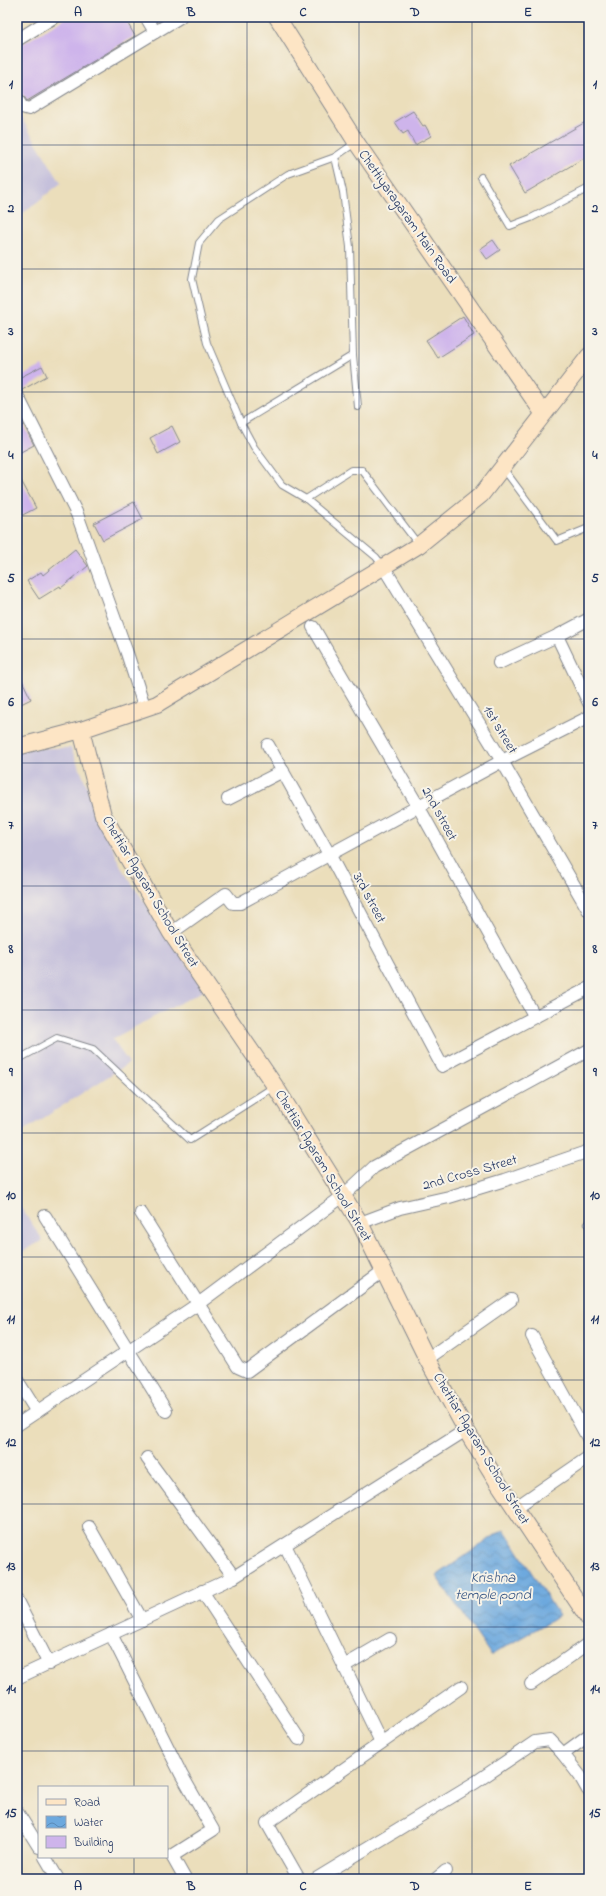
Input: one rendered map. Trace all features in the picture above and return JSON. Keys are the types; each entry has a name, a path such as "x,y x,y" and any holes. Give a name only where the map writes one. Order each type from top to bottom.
{"street":[{"path":"17,40 54,17"},
{"path":"146,17 155,32"},
{"path":"17,99 22,107 29,109 180,17"},
{"name":"Chettiyaragaram Main Road","path":"277,17 356,142 543,413"},
{"path":"17,747 81,730 157,704 419,545 481,495 503,468 543,413 589,356"},
{"path":"17,396 77,514 145,709"},
{"name":"1st street","path":"383,566 502,761 589,911"},
{"path":"499,663 557,636 589,618"},
{"name":"2nd street","path":"313,627 418,806 535,1017"},
{"path":"557,636 589,703"},
{"path":"171,933 226,894 233,903 240,903 418,806 589,716"},
{"name":"Chettiar Agaram School Street","path":"81,730 103,815 171,933 275,1086 360,1223 427,1359 466,1430 515,1508 589,1619"},
{"name":"3rd street","path":"268,745 329,854 442,1066 535,1017"},
{"path":"228,799 283,771"},
{"path":"535,1017 589,988"},
{"path":"17,1425 198,1304 343,1196 374,1167 589,1050"},
{"name":"2nd Cross Street","path":"360,1223 400,1208 449,1197 589,1151"},
{"path":"141,1214 238,1367 247,1371 383,1271"},
{"path":"45,1216 166,1411"},
{"path":"427,1359 511,1300"},
{"path":"532,1336 589,1440"},
{"path":"17,1380 37,1412"},
{"path":"17,1678 234,1577 466,1430"},
{"path":"515,1508 589,1457"},
{"path":"147,1458 234,1577"},
{"path":"89,1527 142,1620"},
{"path":"285,1545 381,1742"},
{"path":"202,1592 299,1739"},
{"path":"17,1601 48,1664"},
{"path":"111,1634 181,1774 212,1830 172,1856 185,1879"},
{"path":"344,1666 390,1639"},
{"path":"532,1684 589,1643"},
{"path":"299,1879 266,1823 462,1687"},
{"path":"563,1754 589,1735"},
{"path":"316,1879 476,1782 535,1742 550,1740 580,1776 588,1790"},
{"path":"17,1812 38,1845"},
{"path":"46,1858 58,1879"},
{"path":"436,1879 446,1871"}],"lane":[{"path":"356,142 335,157 288,174 219,220 199,243 192,279 207,343 241,423 254,447 282,485 306,499 376,558 383,566"},
{"path":"335,157 343,192 350,247 353,355 358,407"},
{"path":"481,177 510,226 531,218 589,188"},
{"path":"241,423 353,355"},
{"path":"503,468 557,541 586,529"},
{"path":"306,499 351,470 362,470 419,545"},
{"path":"17,1060 57,1038 93,1049 190,1140 275,1086"}],"shaded area":[{"path":"17,111 61,183 17,218"},
{"path":"17,748 71,748 122,869 205,990 112,1039 129,1063 17,1135"},
{"path":"17,1202 43,1240 17,1255"}],"water":[{"name":"Krishna temple pond","path":"504,1529 559,1616 491,1655 436,1576"}],"building":[{"path":"68,17 124,17 135,36 27,101 17,90 17,47"},
{"path":"413,111 423,126 425,125 431,136 415,145 408,131 403,134 395,122"},
{"path":"589,120 589,155 525,193 509,166"},
{"path":"493,240 500,250 487,259 480,249"},
{"path":"463,316 474,335 438,358 426,340"},
{"path":"42,366 47,376 22,390 17,388 17,379"},
{"path":"24,425 34,445 17,454 17,428"},
{"path":"172,426 180,442 158,454 150,438"},
{"path":"17,473 36,508 17,518"},
{"path":"134,502 143,519 103,540 94,523"},
{"path":"75,549 88,566 61,588 60,586 39,599 27,581 41,572 43,575"},
{"path":"17,670 31,699 17,706"}]}
